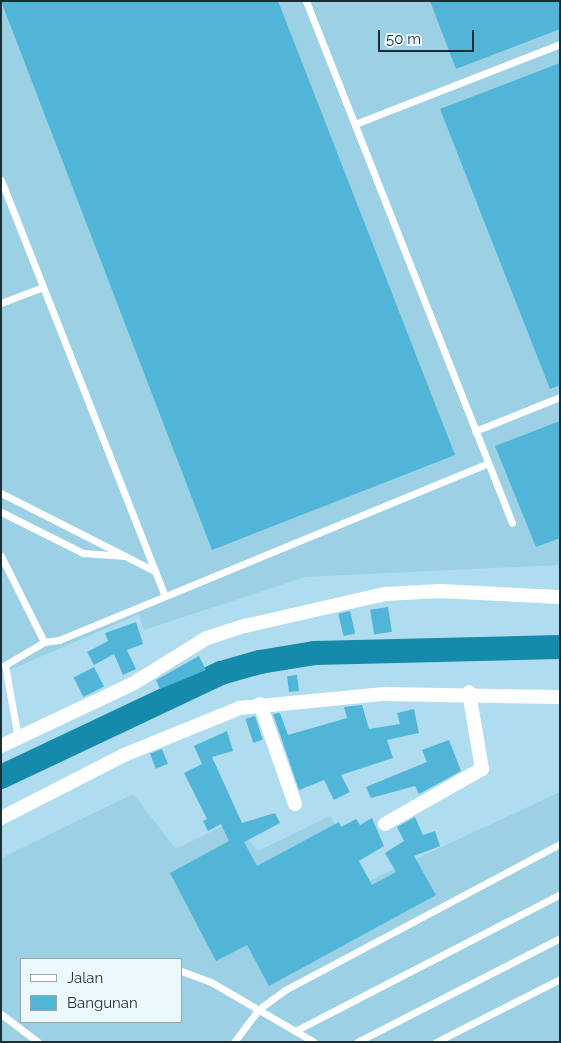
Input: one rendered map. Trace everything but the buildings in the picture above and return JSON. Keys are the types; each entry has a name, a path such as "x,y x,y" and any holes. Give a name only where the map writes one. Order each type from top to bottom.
{"street":[{"path":"1,746 134,683 207,638 331,603 440,592 560,597"},
{"path":"1,818 164,737 260,704 469,692 560,697"},
{"path":"385,824 482,769 469,692"},
{"path":"260,704 294,804"}],"lane":[{"path":"306,1 512,523"},
{"path":"355,124 560,44"},
{"path":"1,180 164,594"},
{"path":"1,303 44,287"},
{"path":"476,431 560,397"},
{"path":"18,738 5,665 44,642 59,640 164,594 488,462"},
{"path":"1,493 155,572"},
{"path":"1,512 83,553 125,556"},
{"path":"1,556 44,642"},
{"path":"236,1041 258,1009 379,936 560,844"},
{"path":"295,1031 560,894"},
{"path":"357,1042 560,938"},
{"path":"182,971 258,1009 314,1042"},
{"path":"436,1042 560,979"},
{"path":"1,1014 38,1042"}],"shaded area":[{"path":"1,1 560,1 560,565 305,577 144,630 139,614 1,674"},
{"path":"560,792 560,1042 1,1042 1,858 133,794 176,849 233,821 258,851 330,816 369,881"}],"waterway":[{"path":"1,777 221,673 260,662 315,653 560,647"}]}
